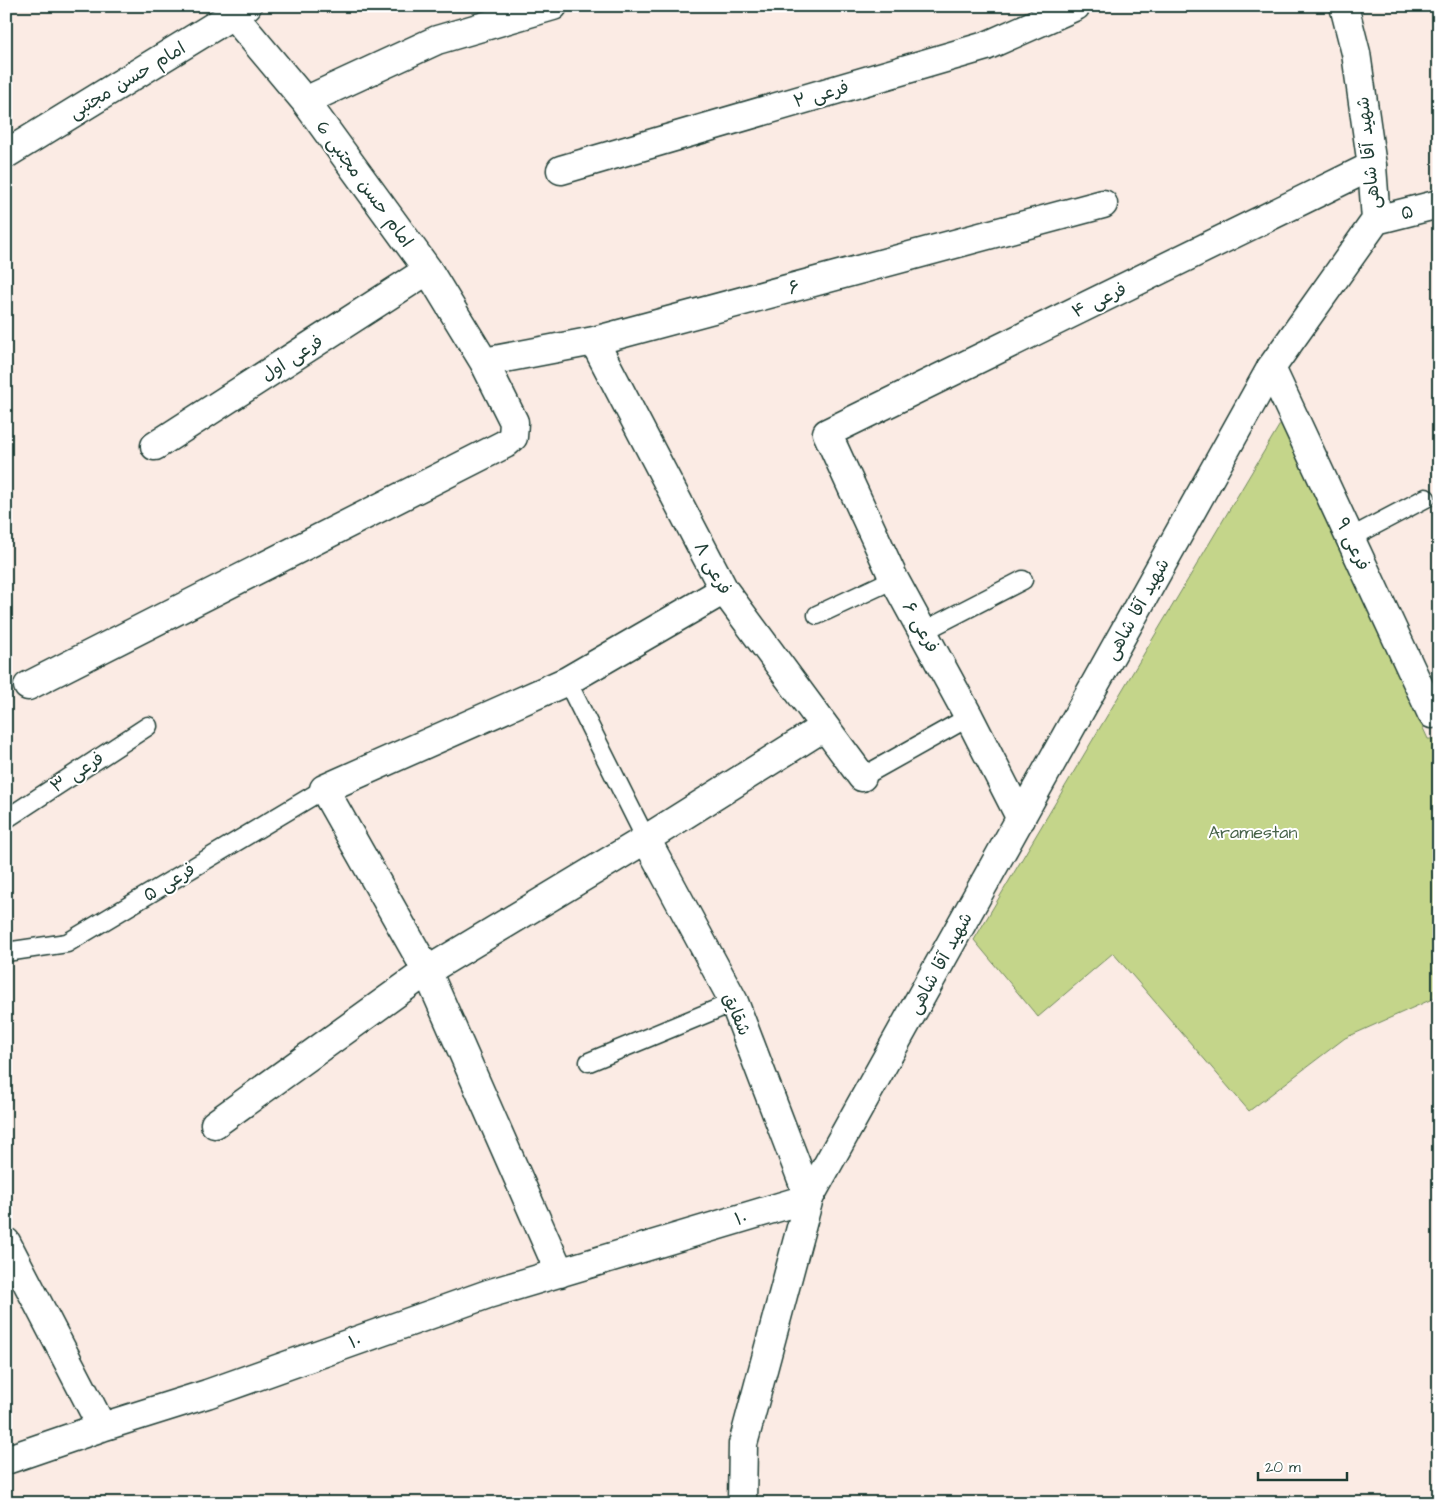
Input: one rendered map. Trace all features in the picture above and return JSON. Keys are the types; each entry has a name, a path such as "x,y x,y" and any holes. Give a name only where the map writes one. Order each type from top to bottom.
{"street":[{"path":"305,101 437,40 553,6"},
{"name":"فرعی ۲","path":"561,170 986,46 1076,6"},
{"name":"شهید آقا شاهی","path":"742,1503 744,1444 810,1198 1271,368 1376,220 1372,166 1356,53 1344,6"},
{"name":"امام حسن مجتبی 6","path":"28,686 505,444 513,437 514,422 484,362 428,270 305,101 235,9"},
{"name":"امام حسن مجتبی","path":"6,154 235,9"},
{"name":"فرعی ۴","path":"827,433 1372,166"},
{"name":"۶","path":"484,362 594,341 1103,204"},
{"name":"۵","path":"1376,220 1439,204"},
{"name":"فرعی اول","path":"155,446 428,270"},
{"name":"فرعی ۸","path":"594,341 724,590 862,778"},
{"name":"فرعی ۹","path":"1271,368 1432,714 1439,714"},
{"name":"فرعی ۶","path":"827,433 894,579 924,631 1021,818"},
{"path":"560,1273 427,971 324,789 567,682 724,590"},
{"path":"215,1124 427,971 646,839 824,728"},
{"name":"شقایق","path":"646,839 734,1002 810,1198"},
{"name":"۱۰","path":"6,1460 207,1394 488,1294 810,1198"},
{"path":"6,1242 102,1427"}],"lane":[{"path":"1350,538 1426,498"},
{"path":"817,615 894,579"},
{"path":"924,631 1023,580"},
{"path":"567,682 646,839"},
{"path":"862,778 969,717"},
{"name":"فرعی ۳","path":"6,819 148,726"},
{"name":"فرعی ۵","path":"6,952 67,943 324,789"},
{"path":"589,1062 734,1002"}],"green space":[{"name":"Aramestan","path":"1282,421 1428,739 1439,739 1439,996 1345,1038 1249,1111 1113,953 1038,1017 974,940"}]}
